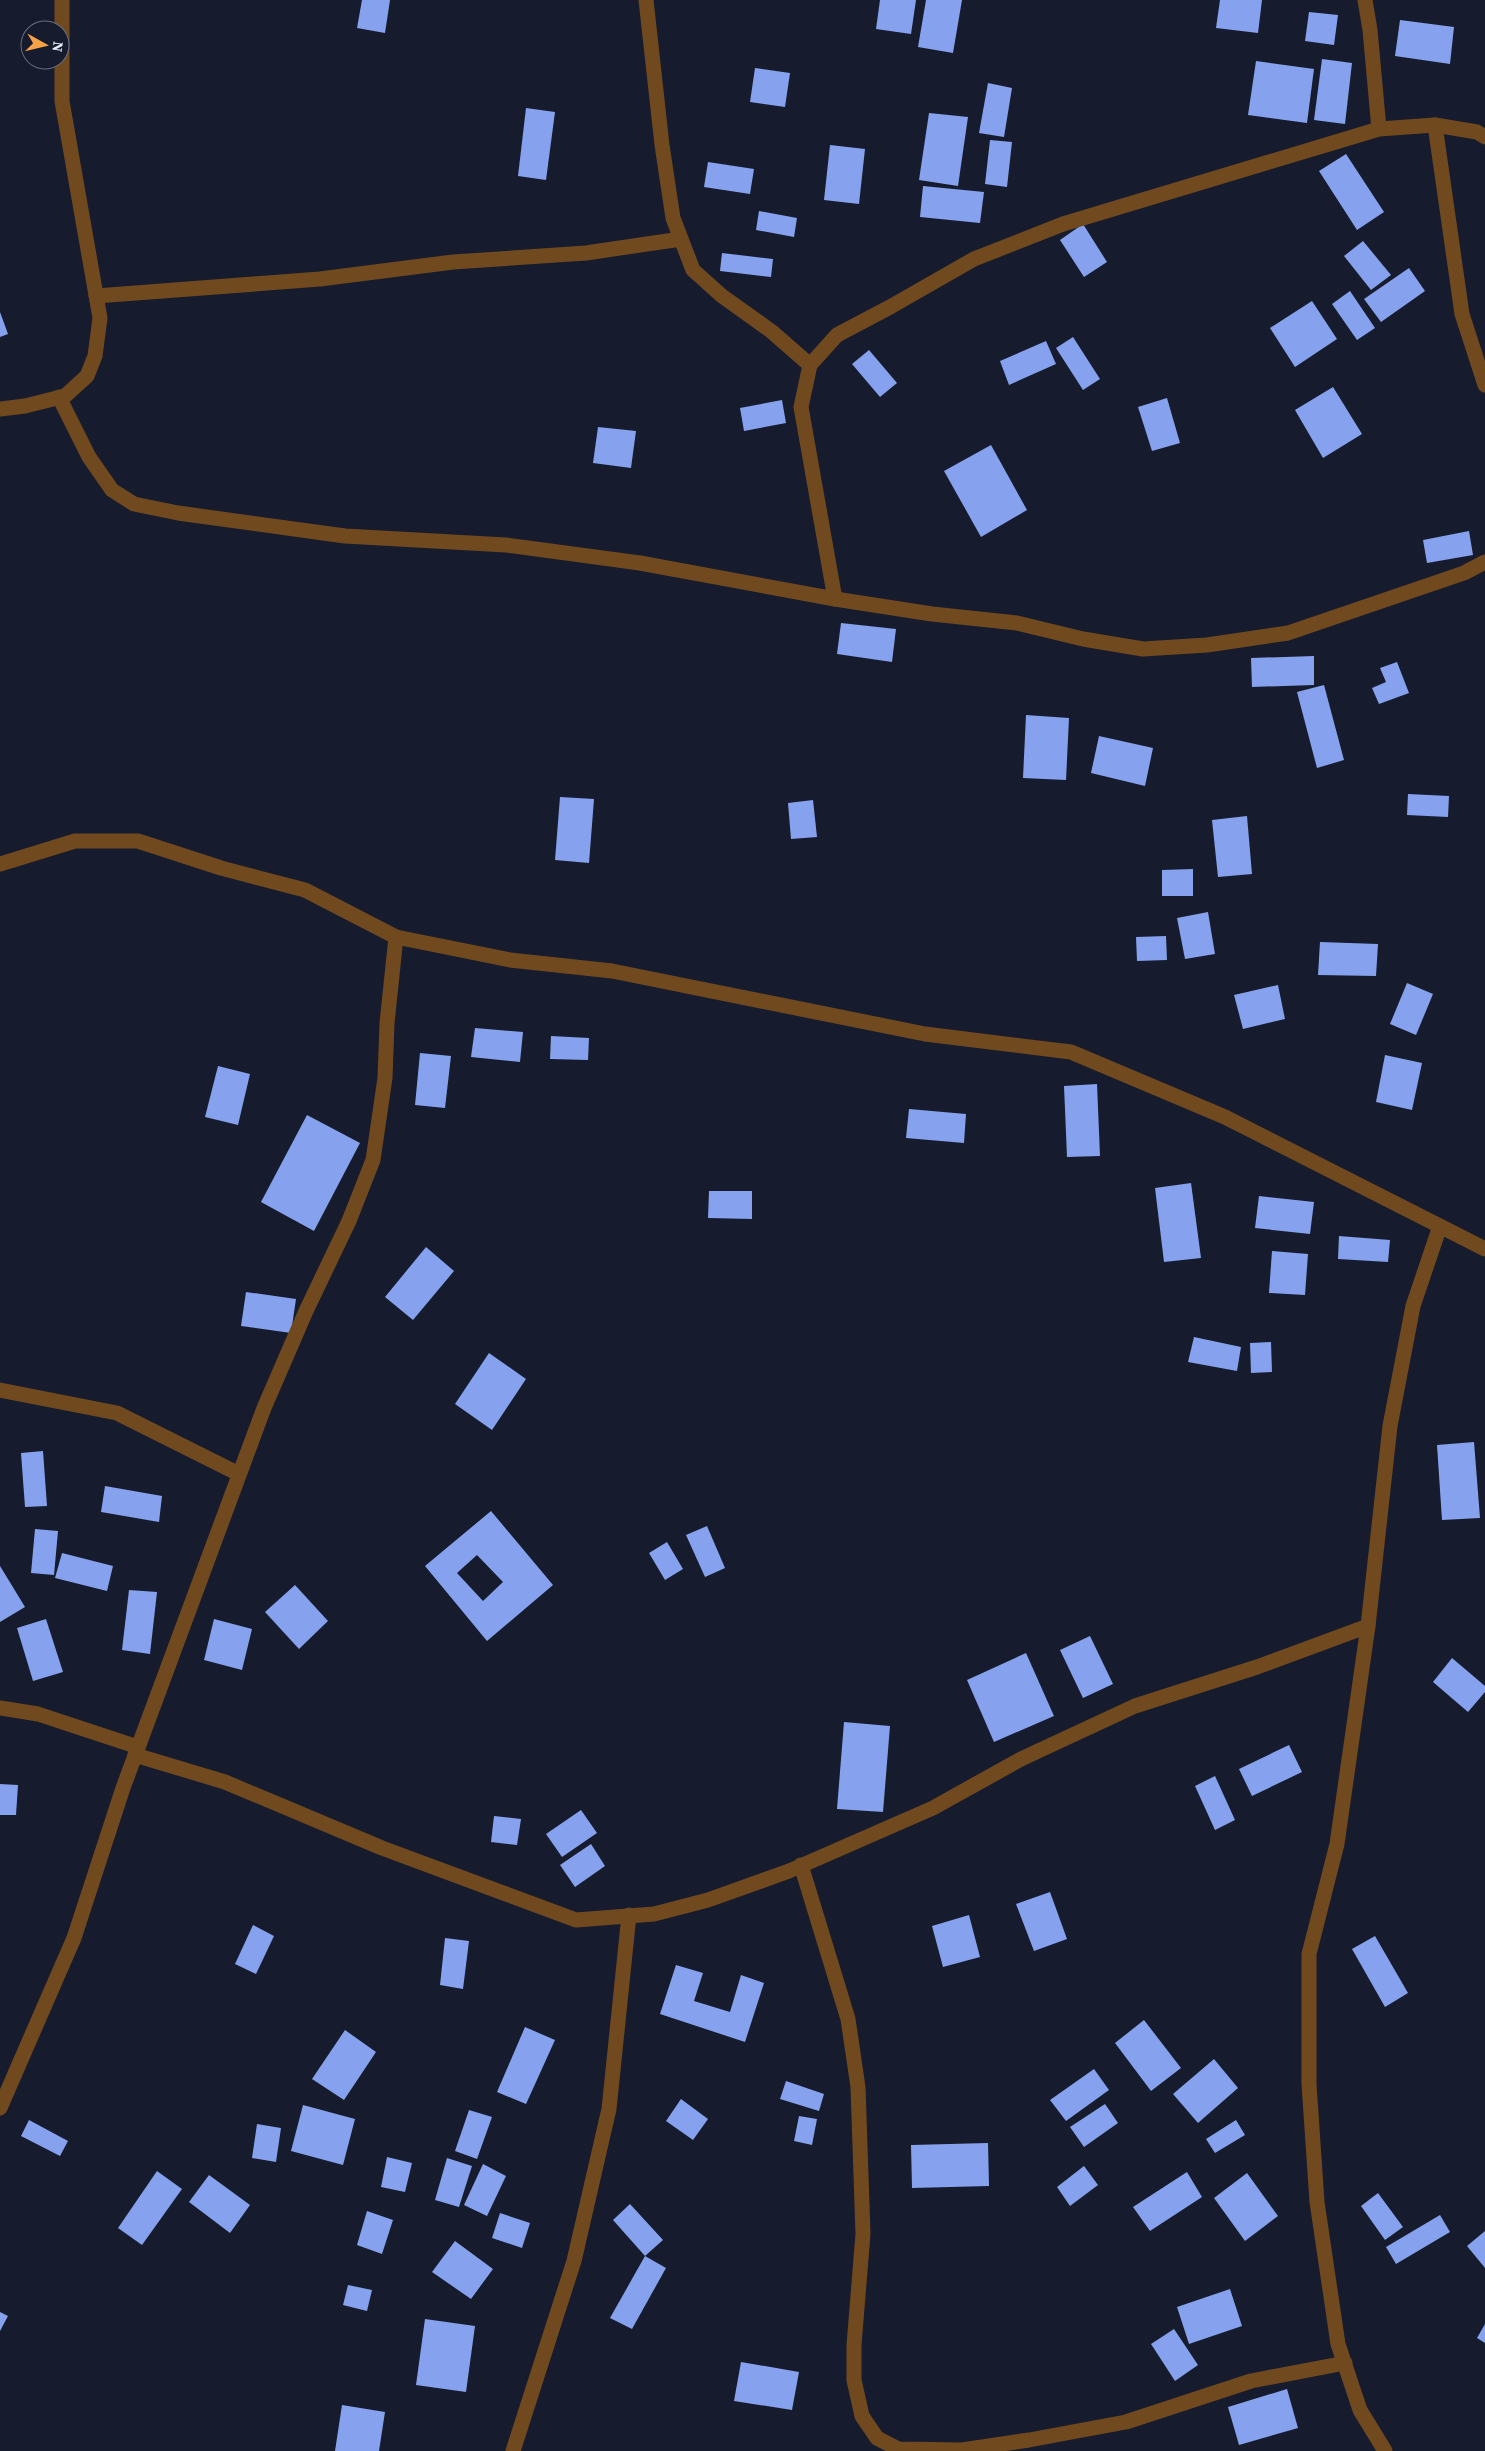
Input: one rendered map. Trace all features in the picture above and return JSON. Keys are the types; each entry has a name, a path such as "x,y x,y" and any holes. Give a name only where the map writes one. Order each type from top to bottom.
{"street":[{"path":"0,410 66,396 87,376 94,356 100,318 62,101 62,0"},
{"path":"646,0 673,218 692,270 722,296 771,331 810,365"},
{"path":"1365,0 1370,30 1379,129"},
{"path":"1435,125 1462,314 1485,385"},
{"path":"835,599 801,407 810,365 837,335 974,259 1063,224 1379,129 1435,125 1476,132 1485,137"},
{"path":"96,296 320,279 453,262 586,253 681,239"},
{"path":"59,397 89,457 112,490 134,504 178,513 345,536 506,546 640,563 835,599 932,614 1017,623 1083,639 1143,649 1207,645 1288,633 1464,573 1485,562"},
{"path":"0,864 75,841 138,840 220,868 305,890 396,936 510,960 612,971 925,1034 1071,1052 1225,1117 1485,1249"},
{"path":"0,2108 74,1938 137,1751 264,1408 306,1311 349,1221 374,1160 385,1078 387,1023 396,936"},
{"path":"1385,2451 1360,2410 1338,2344 1317,2202 1309,2084 1309,1954 1337,1844 1368,1626 1390,1426 1413,1306 1440,1226"},
{"path":"0,1390 117,1413 238,1474"},
{"path":"0,1708 38,1714 225,1782 382,1848 576,1920 654,1914 708,1900 801,1865 933,1808 1021,1759 1135,1706 1257,1667 1368,1626"},
{"path":"801,1865 848,2019 858,2087 862,2234 854,2345 854,2380 862,2416 877,2438 898,2449 962,2450 1030,2440 1126,2422 1251,2381 1345,2363"},
{"path":"513,2451 574,2262 609,2110 629,1915"}],"building":[{"path":"362,0 390,0 385,33 357,28"},
{"path":"880,0 916,0 911,34 876,29"},
{"path":"926,0 962,0 953,53 918,47"},
{"path":"1220,0 1262,0 1258,33 1216,28"},
{"path":"1309,12 1338,15 1334,45 1305,41"},
{"path":"1400,20 1454,27 1450,64 1395,56"},
{"path":"1322,59 1352,63 1345,124 1314,120"},
{"path":"1256,61 1314,69 1307,123 1248,115"},
{"path":"755,68 790,73 785,107 750,102"},
{"path":"988,83 1012,88 1004,137 979,133"},
{"path":"526,108 555,112 546,180 518,176"},
{"path":"929,113 968,117 958,186 919,180"},
{"path":"990,140 1012,142 1007,187 985,184"},
{"path":"830,145 865,149 859,204 824,200"},
{"path":"1346,154 1384,212 1357,230 1319,171"},
{"path":"708,162 754,169 750,194 704,187"},
{"path":"923,186 984,192 980,223 920,217"},
{"path":"759,211 797,218 794,237 756,230"},
{"path":"1083,224 1107,262 1084,277 1060,240"},
{"path":"1363,241 1391,275 1371,290 1344,256"},
{"path":"722,253 773,259 771,277 720,271"},
{"path":"1409,268 1425,291 1381,322 1364,299"},
{"path":"1350,291 1375,328 1357,340 1332,304"},
{"path":"1312,301 1337,339 1295,367 1270,328"},
{"path":"0,312 8,334 0,337"},
{"path":"1073,337 1100,379 1083,390 1056,348"},
{"path":"1046,341 1056,364 1009,385 1000,361"},
{"path":"869,350 897,383 880,397 852,364"},
{"path":"1333,387 1362,434 1323,458 1295,410"},
{"path":"1167,398 1180,443 1152,451 1138,407"},
{"path":"782,400 786,423 744,431 740,408"},
{"path":"598,427 636,431 631,468 593,463"},
{"path":"991,445 1027,510 981,537 944,471"},
{"path":"1469,531 1473,555 1427,563 1423,540"},
{"path":"841,623 896,629 892,662 837,654"},
{"path":"1314,656 1314,685 1252,687 1251,658"},
{"path":"1397,662 1409,693 1379,704 1372,688 1386,682 1380,668"},
{"path":"1324,685 1344,760 1317,768 1297,692"},
{"path":"1026,715 1069,718 1066,780 1023,778"},
{"path":"1099,736 1153,748 1145,786 1091,773"},
{"path":"1408,794 1449,796 1448,817 1407,815"},
{"path":"560,797 594,799 589,863 555,860"},
{"path":"813,800 817,837 791,839 788,803"},
{"path":"1247,816 1252,874 1218,877 1212,820"},
{"path":"1193,869 1193,896 1162,896 1162,870"},
{"path":"1208,912 1215,954 1185,959 1177,918"},
{"path":"1166,936 1167,960 1137,961 1136,937"},
{"path":"1320,942 1378,944 1376,976 1318,975"},
{"path":"1407,983 1433,994 1416,1035 1390,1024"},
{"path":"1278,985 1285,1019 1243,1029 1234,995"},
{"path":"475,1028 523,1032 520,1062 471,1057"},
{"path":"551,1036 589,1038 588,1060 550,1059"},
{"path":"420,1053 451,1056 445,1108 415,1105"},
{"path":"1385,1055 1422,1063 1412,1110 1376,1102"},
{"path":"218,1066 250,1074 238,1125 205,1117"},
{"path":"1097,1084 1100,1156 1067,1157 1064,1086"},
{"path":"909,1109 966,1114 964,1143 906,1138"},
{"path":"307,1115 360,1143 314,1231 261,1202"},
{"path":"1191,1183 1201,1258 1164,1262 1155,1188"},
{"path":"709,1191 752,1191 752,1219 708,1218"},
{"path":"1259,1196 1314,1202 1310,1234 1255,1228"},
{"path":"1339,1236 1390,1240 1388,1262 1338,1259"},
{"path":"426,1247 454,1271 413,1320 385,1297"},
{"path":"1272,1251 1308,1254 1305,1295 1269,1293"},
{"path":"246,1292 296,1299 291,1333 241,1326"},
{"path":"1194,1337 1241,1347 1237,1371 1188,1362"},
{"path":"1271,1342 1272,1372 1251,1373 1250,1343"},
{"path":"489,1353 526,1379 492,1430 455,1404"},
{"path":"1474,1442 1480,1518 1442,1520 1437,1445"},
{"path":"43,1451 47,1506 25,1507 21,1453"},
{"path":"105,1486 162,1496 159,1522 101,1512"},
{"path":"491,1511 553,1585 487,1641 425,1566","holes":["477,1555 503,1582 483,1601 457,1573"]},
{"path":"707,1526 725,1568 705,1577 686,1535"},
{"path":"35,1529 58,1531 54,1575 31,1573"},
{"path":"667,1542 683,1569 665,1580 649,1553"},
{"path":"62,1553 113,1566 107,1591 55,1578"},
{"path":"0,1566 25,1607 0,1622"},
{"path":"295,1585 328,1621 299,1649 265,1612"},
{"path":"129,1590 157,1592 150,1654 122,1650"},
{"path":"46,1619 63,1672 33,1681 17,1628"},
{"path":"214,1619 252,1629 242,1670 204,1660"},
{"path":"1090,1636 1113,1684 1083,1698 1060,1650"},
{"path":"1026,1653 1054,1716 994,1742 967,1680"},
{"path":"1452,1658 1485,1686 1485,1692 1468,1712 1433,1682"},
{"path":"844,1722 890,1726 883,1812 837,1809"},
{"path":"1289,1745 1302,1772 1252,1796 1239,1769"},
{"path":"1215,1776 1235,1820 1215,1830 1195,1786"},
{"path":"0,1784 18,1785 16,1815 0,1815"},
{"path":"581,1810 597,1833 562,1857 546,1834"},
{"path":"494,1816 521,1819 517,1845 491,1842"},
{"path":"591,1844 605,1866 575,1887 560,1865"},
{"path":"1050,1892 1067,1939 1034,1951 1016,1904"},
{"path":"969,1915 980,1957 943,1967 932,1926"},
{"path":"253,1925 274,1936 256,1974 235,1964"},
{"path":"1375,1936 1408,1993 1385,2007 1352,1949"},
{"path":"445,1938 469,1941 463,1989 440,1985"},
{"path":"676,1965 703,1973 694,2001 730,2012 741,1975 764,1983 745,2042 660,2014"},
{"path":"1144,2020 1181,2068 1151,2091 1115,2043"},
{"path":"525,2027 555,2040 526,2104 497,2092"},
{"path":"345,2030 376,2052 344,2100 312,2079"},
{"path":"1214,2059 1238,2088 1198,2123 1173,2094"},
{"path":"1094,2069 1109,2090 1066,2121 1050,2100"},
{"path":"786,2081 824,2094 819,2111 780,2099"},
{"path":"681,2099 708,2119 693,2140 666,2121"},
{"path":"1105,2104 1118,2123 1084,2147 1070,2127"},
{"path":"303,2105 355,2119 343,2165 291,2151"},
{"path":"469,2110 492,2117 477,2159 455,2151"},
{"path":"799,2116 817,2119 812,2145 794,2141"},
{"path":"29,2120 68,2141 60,2156 21,2136"},
{"path":"1236,2120 1245,2135 1215,2153 1206,2139"},
{"path":"257,2124 281,2128 276,2162 252,2158"},
{"path":"988,2143 989,2186 912,2188 911,2145"},
{"path":"387,2157 412,2163 405,2192 381,2187"},
{"path":"447,2158 472,2166 459,2207 435,2200"},
{"path":"483,2164 506,2176 487,2216 464,2205"},
{"path":"1084,2166 1098,2185 1070,2206 1057,2187"},
{"path":"157,2171 182,2189 142,2245 118,2228"},
{"path":"1187,2172 1202,2197 1150,2231 1133,2207"},
{"path":"1247,2173 1278,2216 1245,2241 1214,2198"},
{"path":"209,2175 250,2205 230,2233 189,2202"},
{"path":"1378,2193 1403,2227 1385,2240 1361,2206"},
{"path":"630,2204 663,2240 645,2256 613,2220"},
{"path":"367,2211 393,2220 382,2254 357,2245"},
{"path":"500,2213 530,2223 522,2248 492,2238"},
{"path":"1440,2215 1450,2232 1396,2264 1386,2247"},
{"path":"1485,2231 1485,2268 1467,2246"},
{"path":"455,2241 493,2269 471,2299 432,2272"},
{"path":"645,2256 666,2268 632,2329 610,2318"},
{"path":"348,2285 372,2290 367,2311 343,2305"},
{"path":"1230,2289 1242,2326 1189,2344 1177,2307"},
{"path":"0,2312 8,2316 0,2331"},
{"path":"425,2319 475,2326 466,2392 416,2385"},
{"path":"1485,2324 1485,2343 1477,2338"},
{"path":"1174,2329 1198,2365 1175,2381 1151,2344"},
{"path":"741,2362 799,2372 792,2410 734,2401"},
{"path":"1287,2389 1298,2428 1239,2445 1228,2407"},
{"path":"342,2405 385,2412 379,2451 335,2451"}]}
